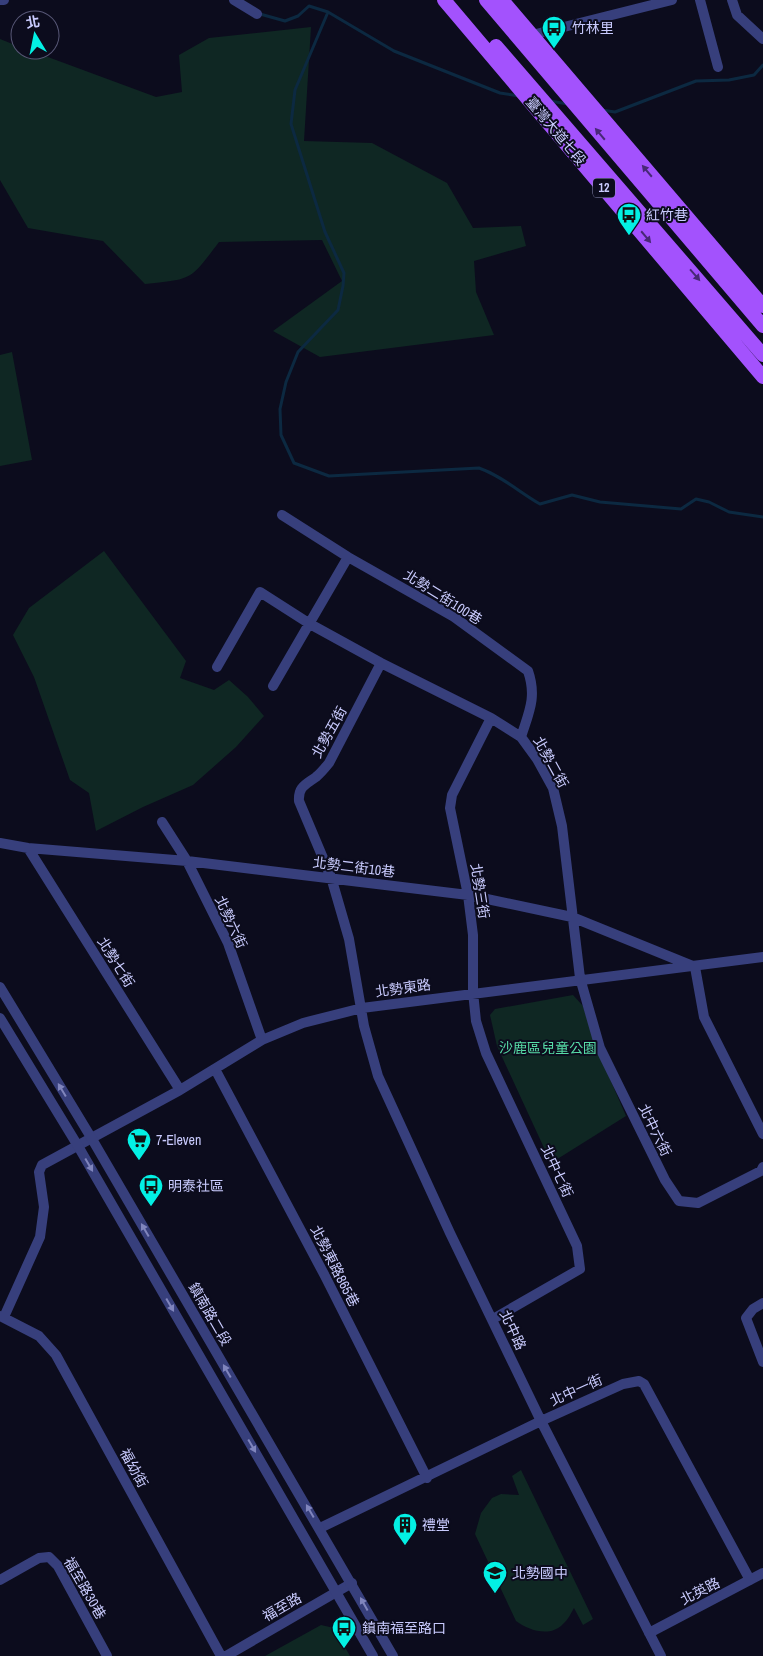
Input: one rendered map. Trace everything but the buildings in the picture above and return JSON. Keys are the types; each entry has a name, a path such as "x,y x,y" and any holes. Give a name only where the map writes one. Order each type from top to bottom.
{"main road":[{"name":"臺灣大道七段","path":"444,0 763,376"},
{"name":"臺灣大道七段","path":"456,0 763,355"},
{"name":"12","path":"486,0 763,326"},
{"name":"12","path":"496,0 560,75 566,94"},
{"path":"502,0 763,306"}],"street":[{"path":"234,0 257,14"},
{"path":"532,35 672,0"},
{"path":"700,0 718,67"},
{"path":"732,0 737,15 748,28 763,39"},
{"name":"北勢二街100巷","path":"282,515 348,556 454,617 528,671 533,684 533,698 521,737"},
{"path":"273,686 348,556"},
{"name":"北勢二街","path":"218,667 260,592 310,624 381,663 491,718 521,737 553,788 562,826 580,978"},
{"name":"北勢五街","path":"362,1008 349,939 330,877 299,801 298,793 302,786 318,776 329,763 381,663"},
{"name":"北勢三街","path":"473,992 472,935 468,895 450,808 452,795 491,718"},
{"name":"北勢六街","path":"162,822 186,861 228,942 262,1040"},
{"name":"北勢二街10巷","path":"0,843 28,848 186,861 330,877 468,895 572,917 695,967"},
{"name":"北勢七街","path":"28,848 180,1090"},
{"name":"北勢東路","path":"2,1316 40,1237 44,1207 40,1172 42,1165 180,1090 262,1040 303,1023 362,1008 580,978 695,967 763,957"},
{"path":"695,967 704,1017 763,1134"},
{"name":"北中六街","path":"580,978 600,1048 665,1180 679,1201 698,1204 761,1171 763,1167"},
{"name":"鎮南路二段","path":"0,987 92,1139 393,1656"},
{"name":"北中七街","path":"473,992 476,1021 486,1053 577,1246 580,1269 493,1318"},
{"name":"北中路","path":"362,1008 364,1026 378,1076 450,1233 493,1318 541,1421 661,1656"},
{"path":"0,1018 78,1146 373,1656"},
{"name":"北勢東路865巷","path":"215,1069 325,1276 427,1478"},
{"path":"763,1304 753,1309 746,1318 763,1362"},
{"name":"福幼街","path":"2,1316 40,1336 56,1355 221,1656"},
{"name":"北中一街","path":"320,1528 427,1478 541,1421 623,1384 639,1381 644,1384 750,1580"},
{"name":"福至路30巷","path":"0,1580 39,1558 49,1557 58,1566 107,1656"},
{"name":"北英路","path":"649,1633 763,1574"},
{"name":"福至路","path":"226,1656 352,1583"}],"green space":[{"path":"311,27 304,141 372,143 447,183 473,228 521,226 526,246 474,261 476,292 494,335 320,357 273,331 342,281 322,240 219,242 196,271 190,275 173,281 145,284 103,241 28,228 0,180 0,39 10,43 10,60 56,60 156,97 182,92 179,55 209,38"},
{"path":"12,352 32,460 0,466 0,355"},
{"path":"104,551 186,661 180,678 214,690 229,680 248,697 264,716 236,747 193,785 143,807 96,831 89,793 70,780 34,677 13,635 29,608"},
{"name":"沙鹿區兒童公園","path":"573,995 583,1006 597,1049 626,1116 551,1163 497,1046 490,1015 495,1009"},
{"path":"521,1470 593,1619 583,1625 574,1608 565,1622 552,1631 533,1630 516,1621 475,1534 481,1513 492,1498 501,1494 519,1495 512,1476"},
{"path":"321,1625 334,1628 350,1656 265,1656"}],"waterway":[{"path":"260,14 285,21 298,16 309,6 328,12 295,90 291,124 325,232 344,273 338,310 298,352 286,382 280,409 281,435 294,463 329,476 479,468 503,480 540,504 572,495 600,502 681,509 696,499 709,502 729,512 763,517"},
{"path":"328,12 394,51 500,93 519,96"},
{"path":"601,110 615,112 696,81 729,80 754,75 763,65"},
{"path":"550,101 568,104"}],"place":[{"name":"竹林里","path":"554,49"},
{"name":"紅竹巷","path":"629,236"},
{"name":"7-Eleven","path":"139,1161"},
{"name":"明泰社區","path":"151,1207"},
{"name":"禮堂","path":"405,1546"},
{"name":"北勢國中","path":"495,1594"},
{"name":"鎮南福至路口","path":"344,1649"}]}
